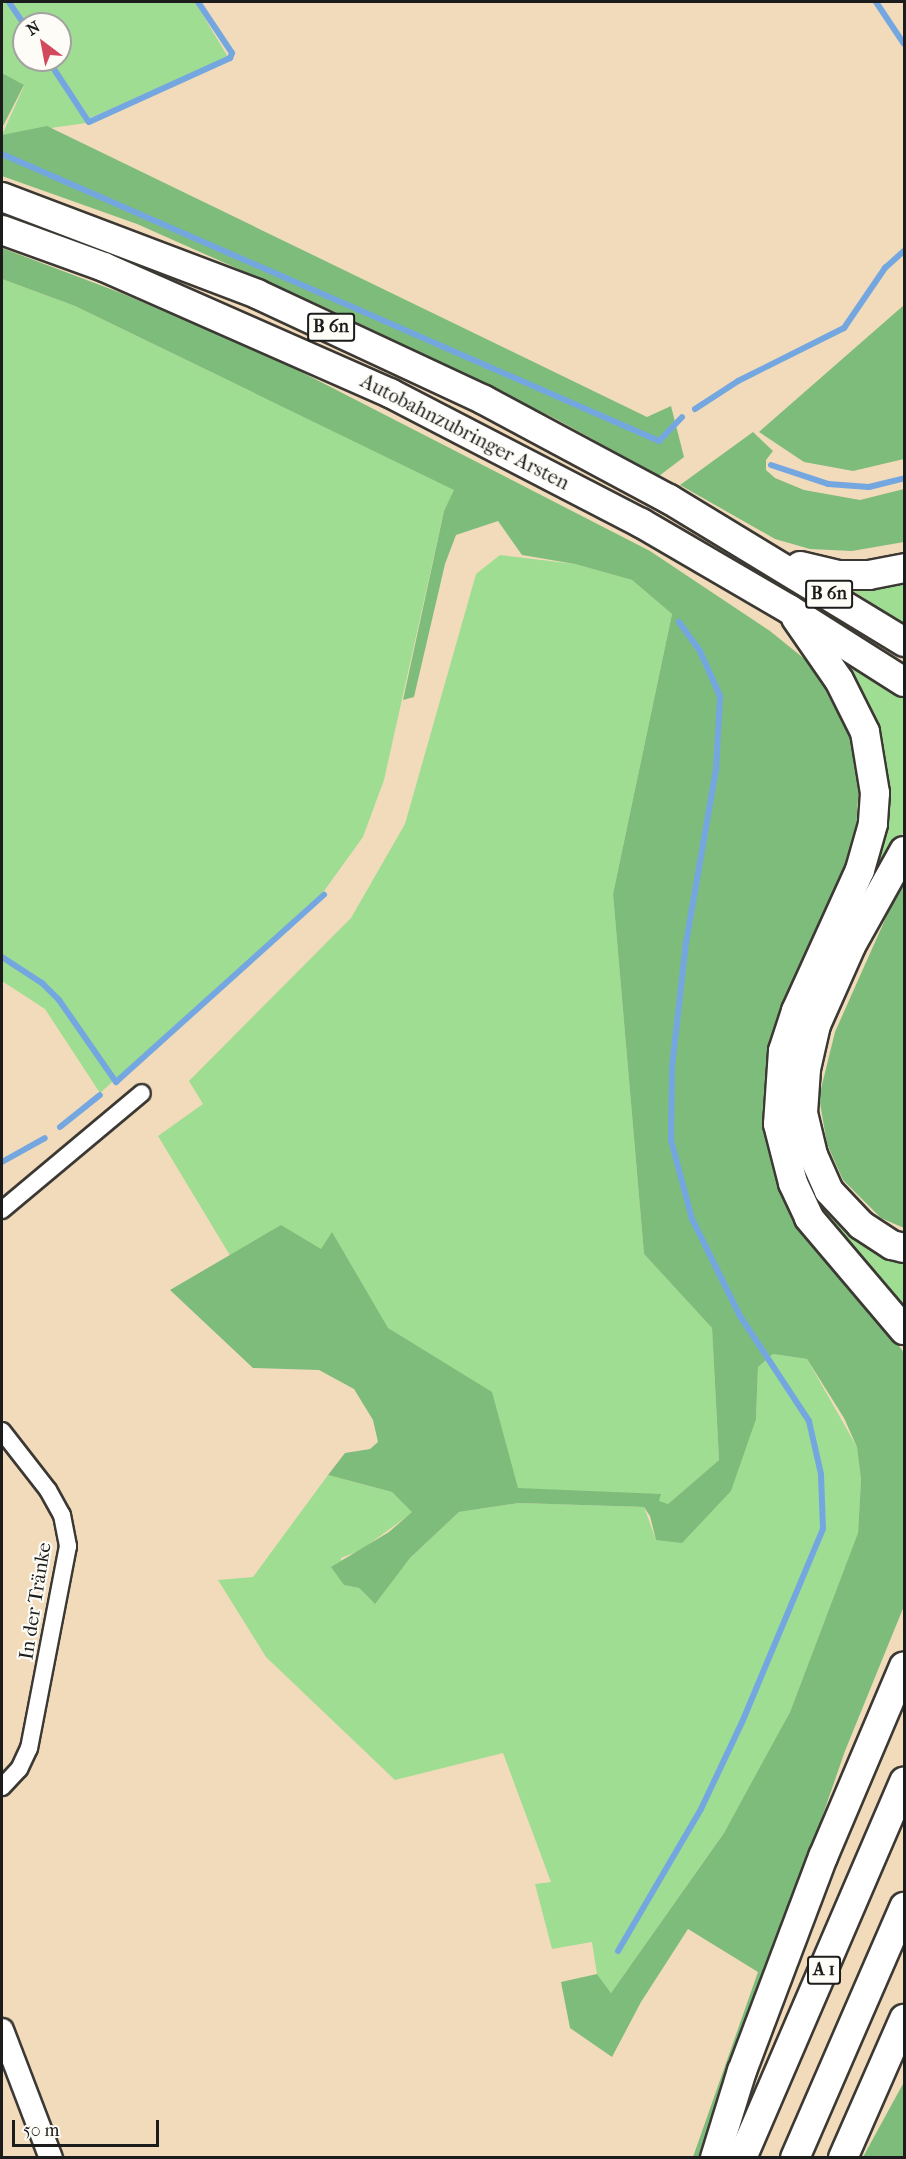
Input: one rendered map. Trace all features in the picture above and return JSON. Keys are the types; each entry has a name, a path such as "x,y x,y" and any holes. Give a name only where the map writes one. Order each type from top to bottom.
{"highway":[{"name":"Autobahnzubringer Arsten","path":"2,197 258,294 484,400 658,493 753,548 904,642"},
{"name":"Autobahnzubringer Arsten","path":"2,231 104,267 379,388 632,518 789,609 904,682"},
{"path":"753,548 816,572 869,575 904,568"},
{"path":"789,609 839,680 865,732 875,793 873,824 860,870 796,1011 783,1051 778,1124 794,1183 809,1218 904,1330"},
{"path":"904,852 851,946 816,1025 806,1070 803,1113 813,1155 829,1191 861,1225 892,1245 904,1248"},
{"path":"715,2157 742,2071 823,1857 904,1666"},
{"name":"A 1","path":"742,2157 904,1781"},
{"name":"A 1","path":"795,2157 904,1907"},
{"path":"843,2157 904,2019"}],"street":[{"path":"2,1210 142,1093"},
{"name":"In der Tränke","path":"2,1431 48,1490 62,1515 68,1546 29,1748 19,1768 2,1787"},
{"path":"2,2030 51,2157"}],"green space":[{"path":"2,2 6,2 13,12 12,72 53,72 86,123 2,135 24,86 2,73"},
{"path":"13,2 195,2 228,57 90,118 59,72 72,72 72,12 19,12"},
{"path":"2,73 24,85 2,128"},
{"path":"47,126 647,417 671,406 684,457 659,476 556,419 342,315 137,224 2,176 2,135"},
{"path":"2,248 121,293 278,360 650,551 770,631 812,665 854,744 859,780 856,834 821,928 783,1000 772,1036 764,1108 773,1167 789,1212 810,1244 881,1320 904,1353 904,1606 845,1751 704,2157 693,2157 758,1972 688,1929 641,2002 612,2057 570,2028 561,1982 597,1974 611,1993 724,1833 790,1712 858,1533 861,1480 857,1447 844,1418 807,1359 773,1354 758,1367 756,1419 731,1491 682,1543 656,1540 650,1516 644,1507 519,1503 459,1512 410,1558 375,1604 359,1588 344,1585 331,1567 389,1532 412,1512 392,1492 328,1475 345,1453 370,1449 378,1442 373,1420 354,1389 319,1370 253,1368 170,1290 281,1225 321,1249 332,1232 388,1328 492,1392 518,1488 661,1494 659,1501 668,1504 719,1460 712,1328 644,1254 613,894 672,614 632,580 575,564 522,555 498,521 456,535 445,564 414,697 403,700 444,511 454,490 75,306 2,279"},
{"path":"2,279 75,306 455,490 444,511 384,780 363,837 324,891 100,1093 45,1009 2,981"},
{"path":"904,305 904,459 853,471 804,462 759,432"},
{"path":"753,432 773,451 766,460 766,470 775,478 804,490 860,500 904,489 904,542 852,551 810,549 775,539 680,485"},
{"path":"500,555 575,564 632,580 672,614 613,894 644,1254 712,1328 719,1460 668,1504 515,1492 243,1277 158,1136 203,1104 189,1081 351,918 405,824 476,574"},
{"path":"904,579 904,624 852,590 853,587"},
{"path":"850,664 904,699 904,832 884,857 811,1014 799,1053 794,1107 813,1180 833,1209 881,1250 904,1258 904,1312 850,1253 817,1205 805,1182 790,1118 790,1079 801,1029 857,905 881,838 886,799 884,761 877,728 847,669"},
{"path":"904,877 904,1228 881,1218 843,1180 827,1144 819,1097 835,1032"},
{"path":"773,1354 807,1359 857,1447 861,1480 858,1534 790,1712 758,1772 724,1833 611,1993 597,1974 592,1942 552,1949 535,1884 551,1882 503,1753 395,1780 266,1657 218,1580 253,1577 328,1475 392,1492 413,1512 361,1550 341,1558 344,1585 359,1588 374,1603 410,1558 459,1512 519,1503 644,1507 656,1540 756,1419 758,1367"},
{"path":"904,2082 904,2157 863,2157"}],"waterway":[{"path":"9,2 16,12"},
{"path":"89,122 230,58 232,53 198,2"},
{"path":"876,2 904,44"},
{"path":"56,72 88,121"},
{"path":"2,154 659,441 682,417"},
{"path":"695,409 738,381 844,328 885,268 904,251"},
{"path":"771,465 828,484 869,487 904,478"},
{"path":"618,1951 701,1809 743,1720 823,1529 821,1474 809,1421 740,1316 692,1219 671,1140 672,1067 686,943 716,770 720,696 700,651 679,622"},
{"path":"2,957 42,983 59,1000 116,1082 324,895"},
{"path":"60,1127 100,1095"},
{"path":"2,1162 45,1138"}]}
